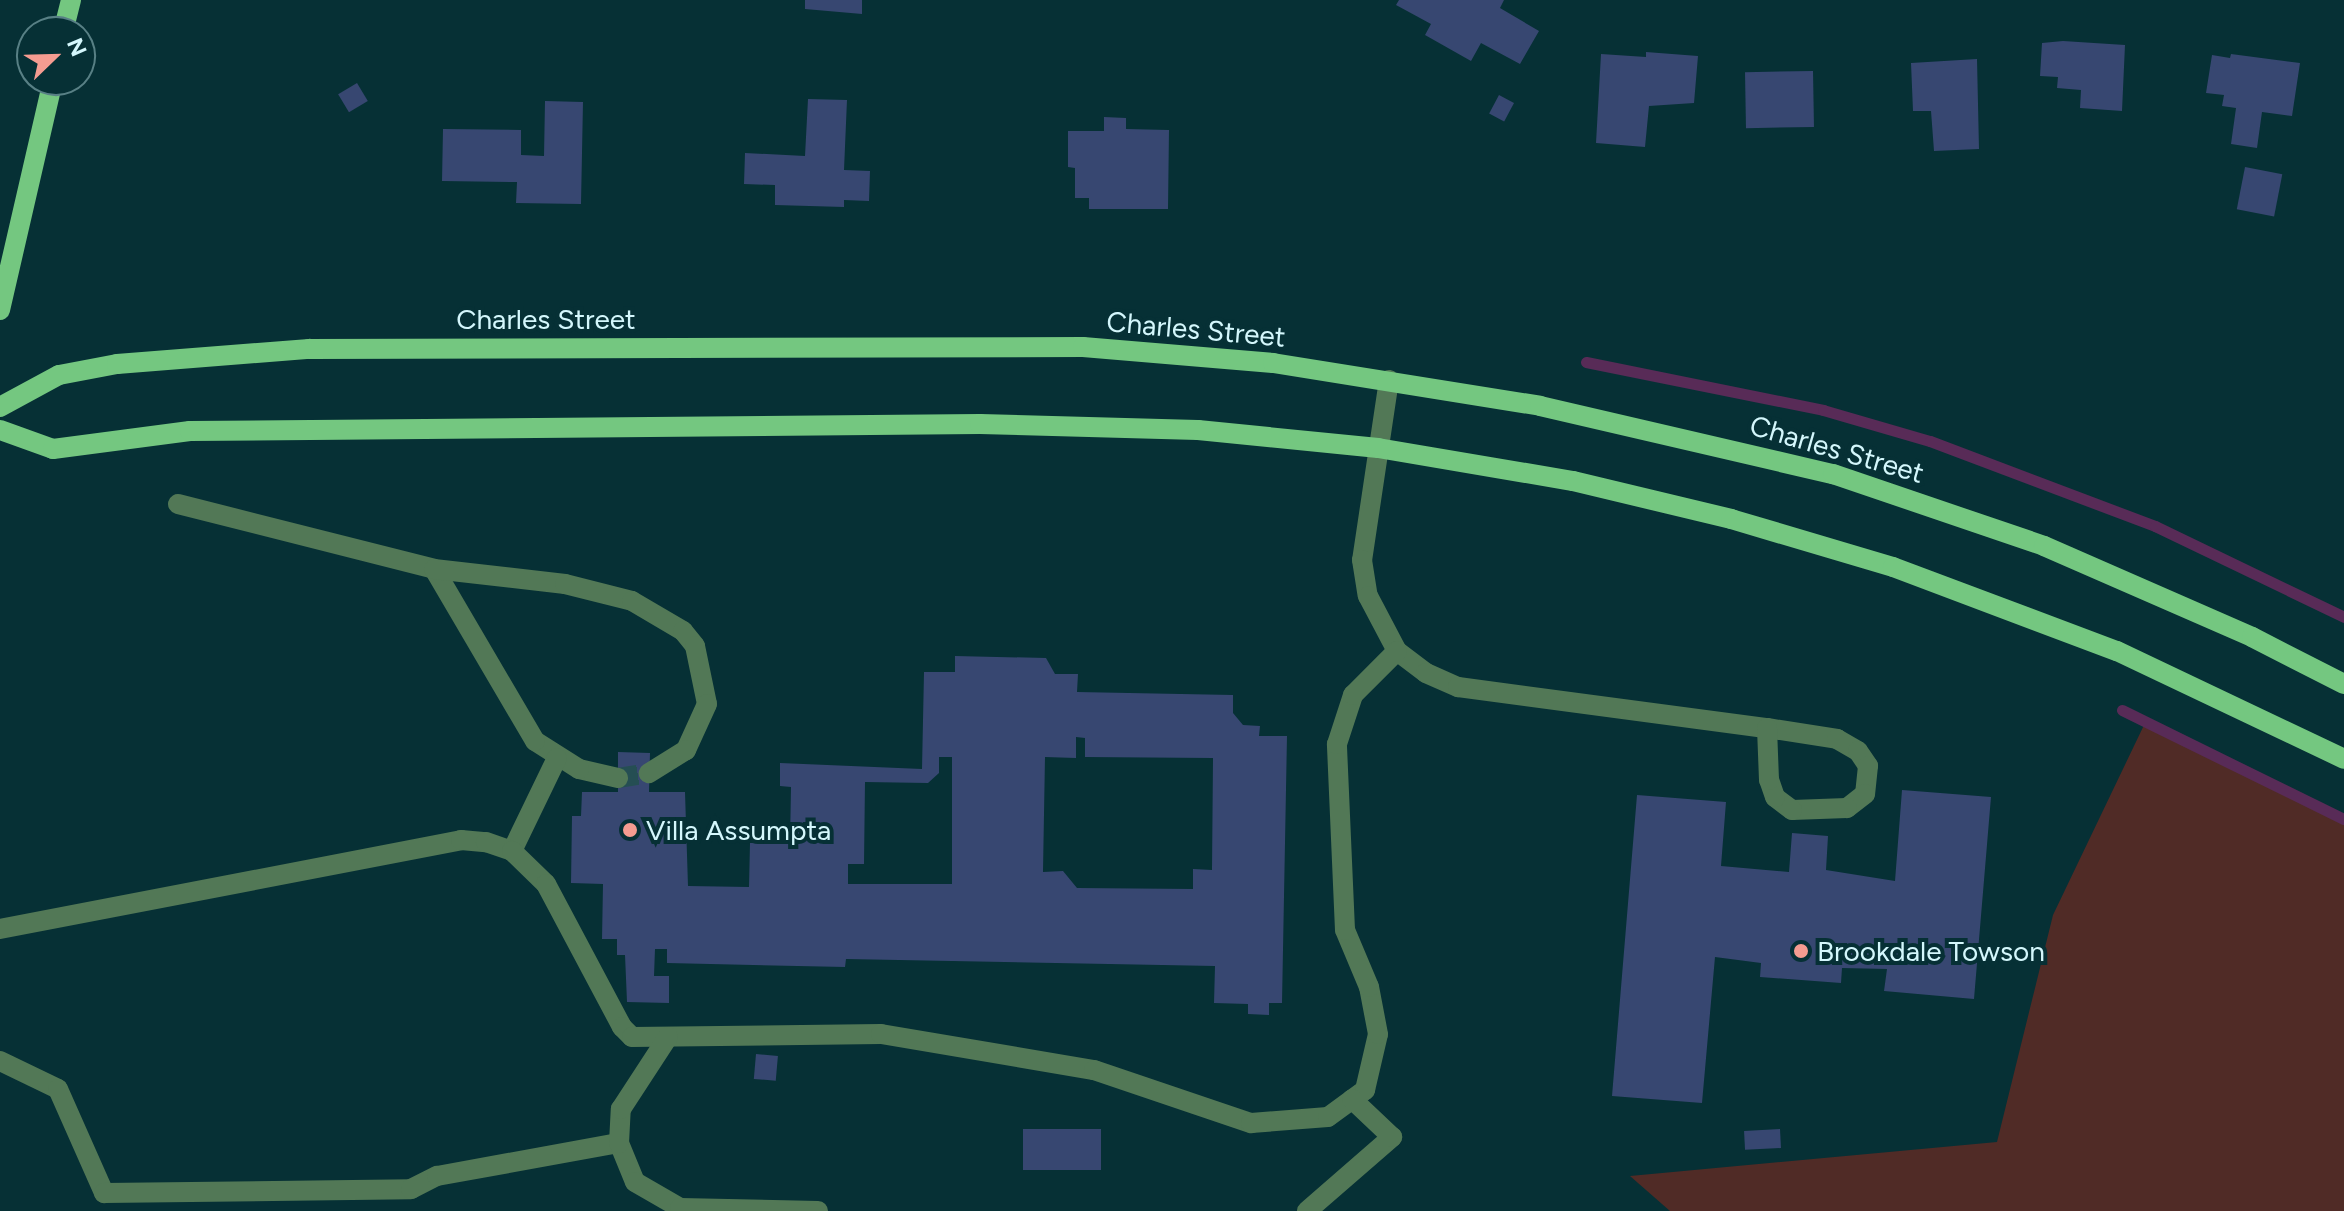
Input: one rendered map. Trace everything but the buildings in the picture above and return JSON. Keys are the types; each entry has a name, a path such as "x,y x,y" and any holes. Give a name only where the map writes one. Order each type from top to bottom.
{"main road":[{"path":"0,310 49,96"},
{"name":"Charles Street","path":"0,407 59,375 117,364 325,349 1083,347 1218,356 1389,380 1555,409 1833,474 2044,546 2252,637 2344,684"},
{"path":"0,430 53,449 190,431 980,424 1198,430 1378,448 1573,481 1731,519 1893,567 2117,651 2344,759"}],"lane":[{"path":"1389,380 1362,560 1368,596 1397,651 1426,673 1458,687 1767,728 1837,739 1858,751 1868,766 1865,794 1847,808 1792,810 1775,797 1769,780 1767,728"},
{"path":"178,504 434,569 565,584 632,601 683,631 695,646 707,704 686,750 649,773"},
{"path":"434,569 516,714 535,741 557,758 618,778"},
{"path":"0,929 461,840 512,851 546,884 622,1027 632,1037 881,1034 1094,1070 1251,1123 1328,1117 1365,1090 1378,1034 1369,987 1345,930 1337,744 1353,695 1397,651"},
{"path":"512,851 557,758"},
{"path":"668,1037 621,1109 619,1143 635,1182 680,1208 818,1211"},
{"path":"0,1061 58,1089 104,1193 411,1189 437,1176 619,1143"},
{"path":"1307,1211 1392,1137 1352,1099"}],"shaded area":[{"path":"2145,723 2344,819 2344,1211 1670,1211 1630,1176 1997,1142 2053,915"}],"waterway":[{"path":"1586,362 1823,410 1930,441 2155,526 2344,617"},
{"path":"2122,710 2344,819"}],"tunnel":[{"path":"618,778 649,773"}],"place":[{"name":"Villa Assumpta","path":"630,830"},
{"name":"Brookdale Towson","path":"1801,951"}]}
